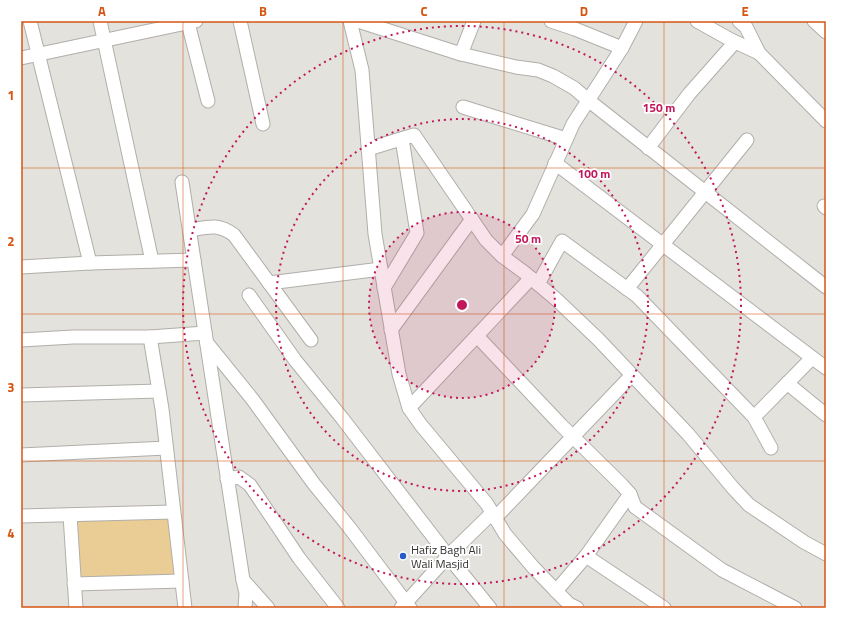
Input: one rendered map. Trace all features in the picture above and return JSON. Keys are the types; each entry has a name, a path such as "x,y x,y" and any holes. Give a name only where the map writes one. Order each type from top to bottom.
{"street":[{"path":"30,21 90,262"},
{"path":"100,21 152,261"},
{"path":"240,21 263,124"},
{"path":"350,21 362,70 375,234 399,374 409,408 421,426 486,504 505,534 556,591 569,604 577,608"},
{"path":"358,21 461,54 516,67 538,70 553,76 574,88 648,148 826,287"},
{"path":"461,54 474,21"},
{"path":"551,21 622,48"},
{"path":"502,256 533,214 573,124 622,48 636,21"},
{"path":"697,21 735,42 759,53"},
{"path":"739,21 746,27 759,53 826,121"},
{"path":"814,21 826,32"},
{"path":"21,58 192,22 208,101"},
{"path":"648,148 689,94 735,42"},
{"path":"463,107 566,139"},
{"path":"368,149 414,135 486,240 502,256 535,281 582,324 688,434 749,505 804,542 826,554"},
{"path":"384,288 418,233 402,139"},
{"path":"627,289 747,140"},
{"path":"555,162 826,368"},
{"path":"182,182 246,593 245,608"},
{"path":"391,330 472,219"},
{"path":"190,230 213,226 226,229 234,235 311,340"},
{"path":"409,408 477,336 535,281 562,242 637,296 666,324 754,417 771,448"},
{"path":"21,267 90,262 194,260"},
{"path":"269,283 381,269"},
{"path":"249,295 295,360 490,608"},
{"path":"21,340 73,336 206,337"},
{"path":"477,336 630,494 635,507 722,570 795,608"},
{"path":"150,337 159,391 185,608"},
{"path":"206,337 314,484 350,528 406,606 448,556 494,515 574,437 632,375"},
{"path":"754,417 812,358"},
{"path":"787,383 826,415"},
{"path":"21,395 159,391"},
{"path":"21,456 166,448"},
{"path":"227,478 239,477 250,485 295,551 338,608"},
{"path":"556,591 586,556 630,494"},
{"path":"21,516 173,512"},
{"path":"70,515 76,608"},
{"path":"586,556 664,608"},
{"path":"243,580 268,608"},
{"path":"74,584 182,581"}],"shaded area":[{"path":"168,516 175,577 78,579 76,521"}],"place":[{"name":"Hafiz Bagh Ali Wali Masjid","path":"403,556"}]}
